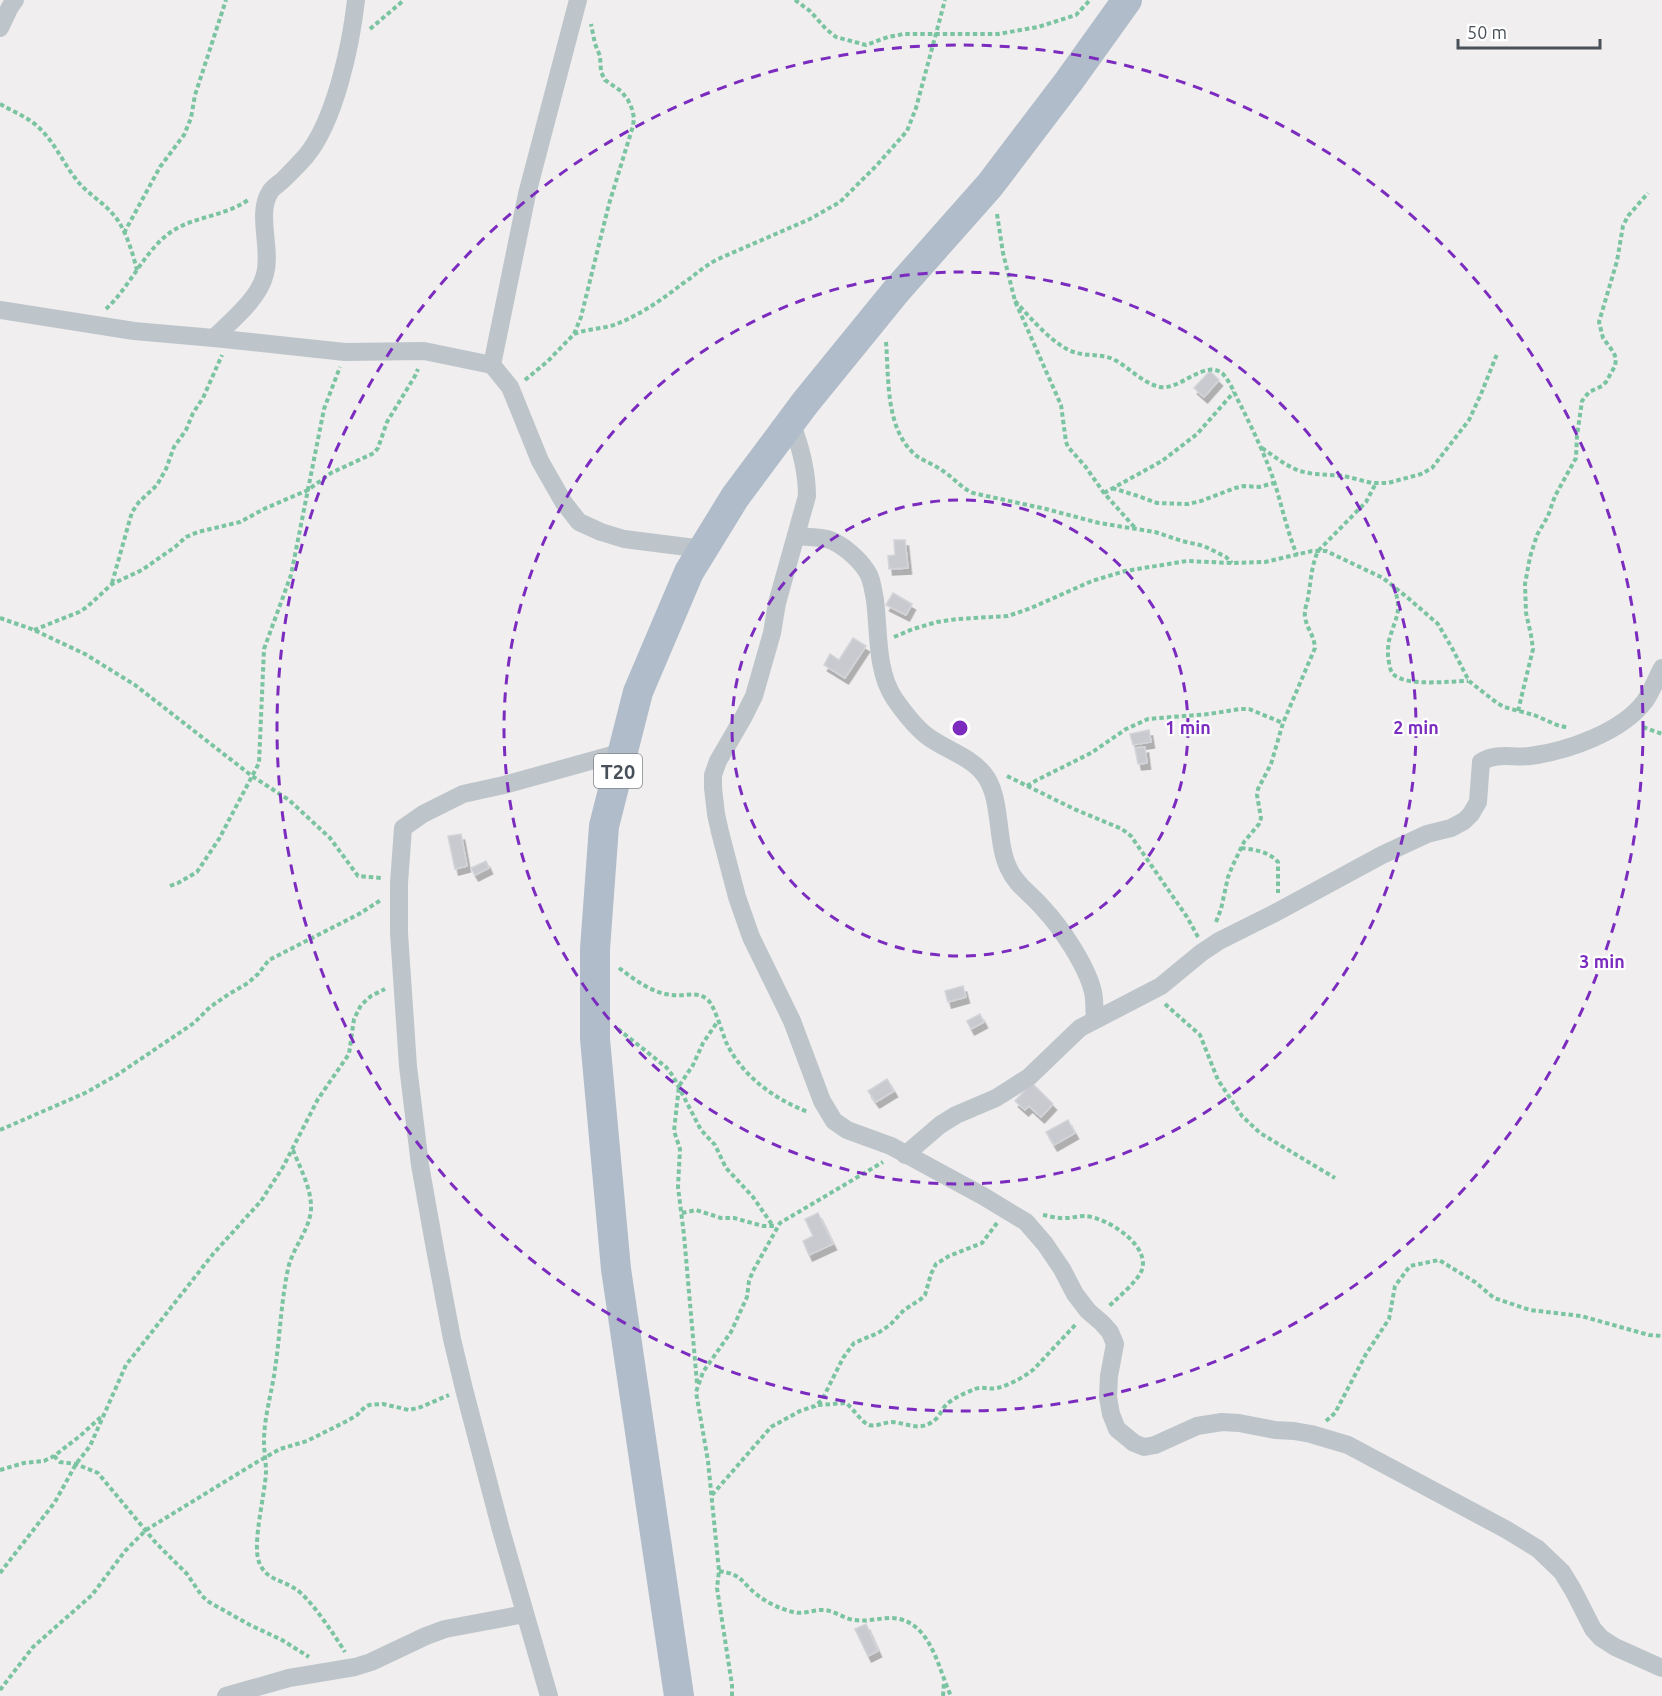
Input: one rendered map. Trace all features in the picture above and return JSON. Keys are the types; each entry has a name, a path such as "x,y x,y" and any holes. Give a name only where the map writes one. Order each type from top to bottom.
{"main road":[{"name":"T20","path":"679,1696 616,1269 597,1060 595,949 604,826 638,692 689,572 735,497 791,422 885,306 997,176 1127,0"}],"street":[{"path":"220,338 255,296 265,274 268,250 265,222 266,203 271,191 307,155 321,133 348,50 357,0"},
{"path":"492,365 527,194 578,0"},
{"path":"0,28 12,2"},
{"path":"0,310 134,331 345,352 424,351 492,365 510,387 540,461 564,503 579,522 624,539 703,549"},
{"path":"791,422 807,480 807,496 803,515 777,603 772,633 754,696 718,760 713,775 713,788 720,832 737,897 751,937 792,1022 822,1101 834,1121 847,1130 891,1146 1026,1222 1045,1244 1075,1294 1110,1332 1115,1344 1109,1376 1108,1397 1111,1414 1117,1429 1134,1443 1144,1447 1155,1445 1197,1426 1222,1422 1311,1434 1348,1445 1518,1536 1538,1550 1562,1572 1600,1638 1662,1668"},
{"path":"796,536 829,539 855,555 868,572 873,589 885,678 892,696 926,735 971,762 984,774 996,808 1004,856 1009,870 1047,912 1074,951 1088,976 1094,993 1095,1019"},
{"path":"903,1153 956,1115 996,1098 1018,1085 1042,1066 1080,1028 1161,986 1219,941 1382,855 1426,834 1451,828 1464,821 1478,802 1480,762 1489,757 1545,754 1577,746 1624,723 1635,713 1652,690 1662,668"},
{"path":"549,1696 464,1389 420,1165 408,1066 399,933 399,884 403,828 423,814 463,794 623,752"},
{"path":"226,1696 289,1678 355,1667 445,1629 525,1614"}],"path":[{"path":"124,233 160,167 184,135 226,0"},
{"path":"348,50 404,0"},
{"path":"795,0 810,11 836,37 858,44 871,44 904,34 998,34 1038,27 1076,15 1090,0"},
{"path":"574,334 621,323 684,283 702,267 810,219 840,202 907,131 916,108 945,0"},
{"path":"510,387 526,379 548,361 574,334 581,316 609,204 633,126 634,118 628,100 621,91 605,80 601,72 600,56 590,19"},
{"path":"0,104 25,117 47,136 80,184 111,211 124,233 137,271"},
{"path":"997,176 999,229 1008,277 1015,301 1061,405 1066,442 1104,493 1137,529"},
{"path":"1518,711 1533,649 1526,613 1525,584 1530,557 1537,535 1548,516 1555,496 1576,458 1582,401 1589,392 1606,382 1616,366 1614,353 1603,338 1599,322 1617,261 1623,226 1628,216 1648,194"},
{"path":"90,324 111,305 151,253 173,231 237,207 253,196"},
{"path":"1015,301 1063,347 1075,353 1114,360 1154,385 1167,387 1208,369 1216,370 1225,376 1261,447 1275,483 1297,555"},
{"path":"885,306 891,409 897,430 905,443 918,456 944,471 962,489 973,494 1046,508 1099,523 1155,532 1204,546 1226,557 1232,563"},
{"path":"112,584 132,512 139,502 158,485 174,447 212,382 220,360 220,338"},
{"path":"34,630 79,612 112,584 142,570 186,537 240,522 308,490 331,473 374,453 387,422 415,376 424,351"},
{"path":"170,886 197,872 219,839 259,763 264,649 291,575 324,409 345,352"},
{"path":"1261,447 1285,464 1299,471 1314,474 1344,476 1372,483 1388,483 1421,474 1432,468 1468,420 1497,354"},
{"path":"1104,493 1162,460 1197,434 1234,392"},
{"path":"1112,488 1157,503 1188,504 1235,488 1259,487 1275,483"},
{"path":"1214,924 1221,909 1228,877 1250,834 1259,824 1261,818 1258,789 1271,764 1283,723 1315,648 1315,640 1305,619 1311,568 1318,551 1366,502 1376,483"},
{"path":"879,644 913,629 937,622 1008,616 1092,581 1125,571 1186,561 1265,562 1326,551 1383,578 1438,624 1469,681 1497,703 1557,725 1601,734"},
{"path":"1393,586 1398,598 1398,617 1388,648 1390,667 1394,674 1404,679 1420,681 1469,681"},
{"path":"0,1130 84,1093 117,1075 194,1023 210,1007 248,983 269,960 359,914 379,902 399,884 384,878 358,876 316,823 135,685 85,654 34,630 1,619"},
{"path":"1026,787 1091,753 1126,729 1148,719 1249,709 1283,723"},
{"path":"1003,773 1026,787 1122,829 1131,836 1187,917 1201,942 1206,936"},
{"path":"1242,848 1263,852 1278,862 1278,892 1273,914"},
{"path":"595,949 640,984 672,995 698,995 708,1000 727,1044 741,1067 762,1087 795,1106 834,1121"},
{"path":"0,1572 55,1502 76,1464 90,1446 126,1365 213,1254 261,1202 283,1167 318,1099 349,1054 354,1018 361,1005 371,996 402,983"},
{"path":"1153,990 1167,1006 1200,1035 1218,1080 1242,1116 1260,1132 1335,1178"},
{"path":"595,1010 666,1067 679,1086 701,1130 715,1145 726,1168 753,1197 775,1226"},
{"path":"718,1021 679,1086 674,1131 680,1149 678,1187 696,1392 708,1461 719,1571 717,1588 732,1696"},
{"path":"292,1149 310,1197 310,1211 308,1224 288,1269 265,1427 266,1471 256,1552 263,1571 268,1576 296,1588 336,1637 355,1667"},
{"path":"682,1213 696,1210 721,1218 734,1218 763,1226 775,1226 903,1153"},
{"path":"712,1496 771,1427 800,1411 815,1406 846,1403 871,1425 890,1422 910,1427 922,1426 938,1418 945,1405 953,1399 976,1388 997,1388 1027,1375 1092,1314 1138,1278 1143,1263 1138,1247 1130,1238 1114,1228 1085,1216 1065,1219 1011,1213 982,1243 949,1256 936,1264 925,1294 904,1310 890,1325 854,1343 843,1358 822,1400 815,1406"},
{"path":"697,1387 703,1372 731,1332 747,1297 753,1271 769,1246 775,1226"},
{"path":"1311,1434 1335,1413 1366,1354 1389,1319 1395,1286 1410,1266 1439,1260 1475,1282 1494,1298 1530,1310 1581,1316 1649,1335 1662,1336"},
{"path":"0,1690 33,1647 92,1595 124,1551 146,1530 265,1457 280,1449 307,1441 347,1421 369,1405 383,1404 409,1410 464,1389"},
{"path":"0,1470 24,1463 44,1461 54,1456 103,1416"},
{"path":"54,1456 60,1462 76,1464 98,1473 209,1602 235,1618 282,1640 329,1671"},
{"path":"719,1571 733,1573 756,1594 772,1604 793,1612 822,1610 854,1620 875,1621 892,1618 918,1628 929,1643 951,1696"},
{"path":"942,1696 944,1681"}],"building":[{"path":"1210,371 1219,380 1204,397 1194,388"},
{"path":"894,540 905,540 908,568 889,569 888,556 895,555"},
{"path":"893,593 912,604 906,615 886,605"},
{"path":"853,638 866,646 845,678 824,665 830,654 839,660"},
{"path":"1149,730 1151,742 1133,745 1130,734"},
{"path":"1145,747 1147,763 1138,764 1135,748"},
{"path":"461,834 467,866 455,869 448,836"},
{"path":"486,861 489,868 475,875 471,868"},
{"path":"963,986 966,997 948,1002 945,991"},
{"path":"980,1014 984,1022 971,1029 967,1021"},
{"path":"887,1079 894,1091 876,1102 868,1091"},
{"path":"1032,1083 1053,1104 1041,1117 1029,1106 1025,1110 1015,1101"},
{"path":"1068,1120 1075,1133 1054,1145 1046,1132"},
{"path":"818,1213 833,1244 809,1255 803,1241 813,1236 805,1219"},
{"path":"866,1624 878,1651 868,1656 855,1629"}]}
